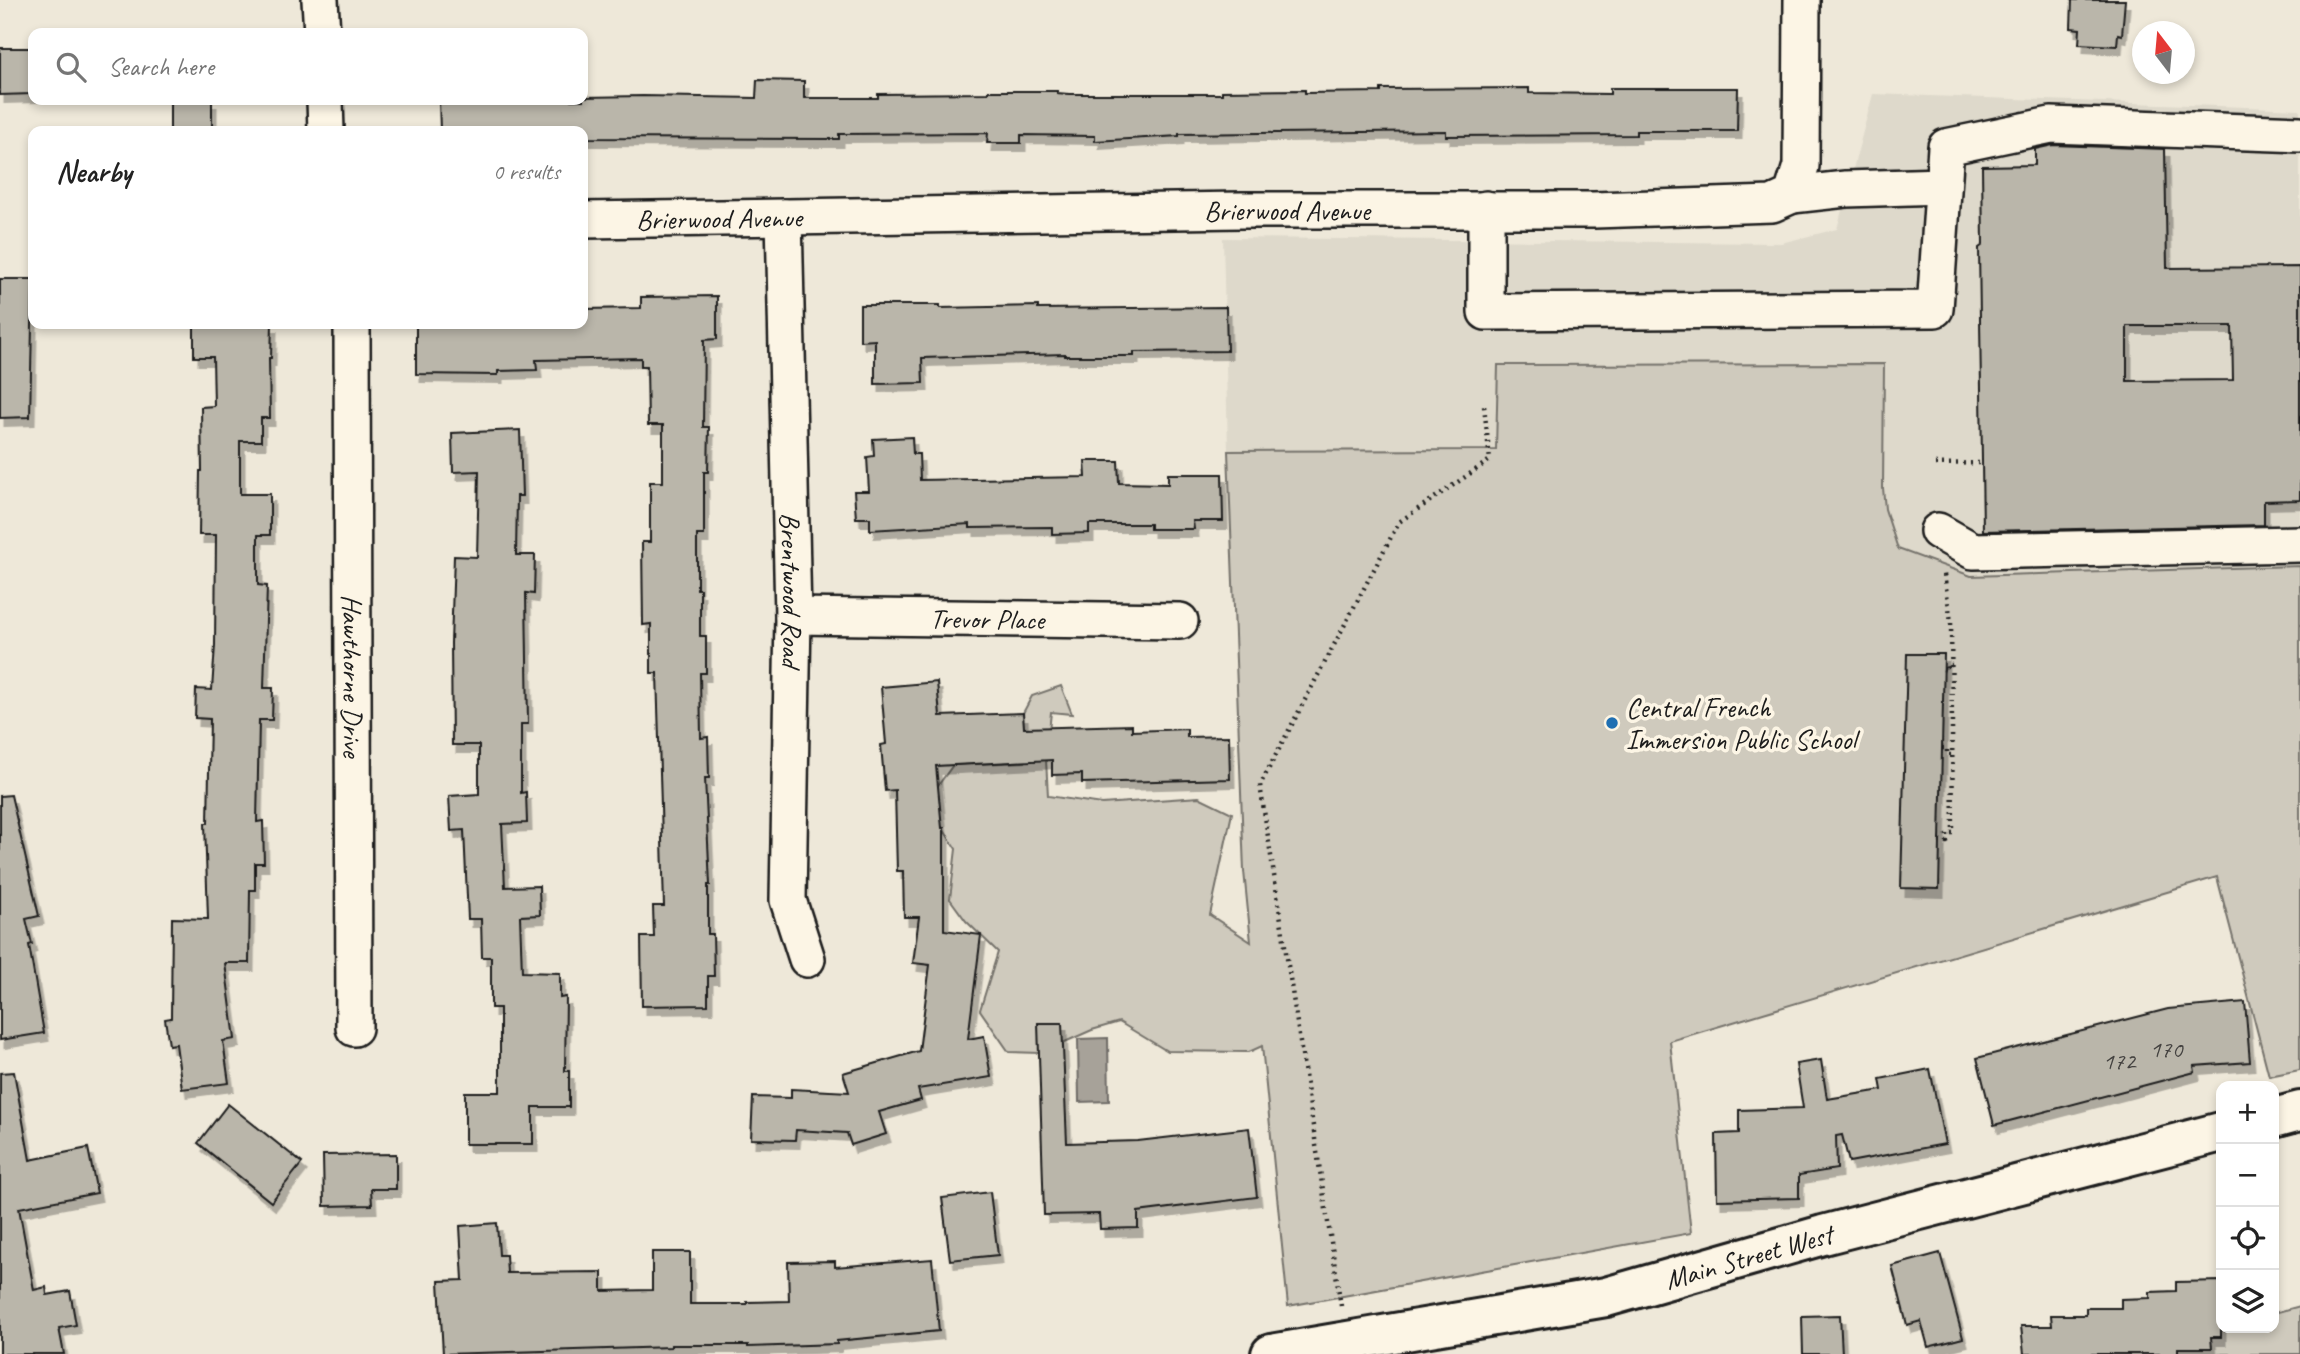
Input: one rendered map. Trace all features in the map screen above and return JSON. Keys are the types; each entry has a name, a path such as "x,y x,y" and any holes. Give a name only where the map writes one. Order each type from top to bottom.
{"main road":[{"path":"2279,1117 2300,1111"},
{"name":"Main Street West","path":"1271,1354 1606,1297 1823,1235 2216,1133"}],"street":[{"path":"320,0 322,28"},
{"path":"1792,195 1801,166 1802,0"},
{"path":"325,105 326,126"},
{"path":"1486,209 1486,312 1935,309 1946,147 2051,125 2300,134"},
{"name":"Brierwood Avenue","path":"588,220 1242,210 1594,210 1772,204 1792,195 1846,189 1943,186"},
{"name":"Brentwood Road","path":"784,217 793,616 788,900 807,959"},
{"name":"Hawthorne Drive","path":"352,329 354,1028"},
{"path":"1938,531 1973,551 2300,544"},
{"name":"Trevor Place","path":"793,616 1180,621"}],"path":[{"path":"1342,1318 1260,785 1399,522 1490,460 1484,406"},
{"path":"1935,464 1982,463"},
{"path":"1938,531 1951,622 1952,666 1953,833 1947,833 1947,842 1940,841"},
{"path":"1943,669 1948,670 1947,665 1952,666"},
{"path":"1942,748 1947,748 1947,755 1951,755"}],"shaded area":[{"name":"Central French Immersion Public School","path":"1873,94 2300,109 2300,566 1971,576 2010,939 1670,1041 1691,1233 1288,1306 1244,871 1223,238 1781,243 1837,229"},
{"name":"Central French Immersion Public School","path":"1884,364 1883,488 1885,509 1898,549 1971,576 2300,566 2300,1070 2269,1076 2217,877 1670,1041 1691,1233 1288,1306 1262,1046 1249,1052 1167,1051 1119,1022 1092,1030 1040,1053 1009,1052 980,1010 998,952 966,921 950,899 956,849 926,802 953,765 1025,762 1023,713 1032,696 1061,686 1072,714 1051,712 1046,760 1048,796 1102,804 1199,797 1232,813 1210,915 1251,942 1244,871 1228,451 1496,450 1498,365"},
{"path":"1108,1038 1109,1101 1079,1102 1078,1039"},
{"path":"2300,1306 2300,1354 2112,1354 2216,1327 2216,1333 2279,1333 2279,1312"}],"building":[{"path":"2072,0 2125,0 2122,35 2118,34 2117,46 2079,44 2080,29 2071,28"},
{"path":"0,48 28,48 28,94 0,95"},
{"path":"757,80 804,81 804,98 878,98 878,94 988,91 1222,94 1222,91 1305,90 1305,93 1381,92 1381,89 1529,88 1529,93 1610,94 1610,88 1738,88 1737,131 1636,131 1636,135 1446,136 1446,131 1179,134 1095,141 1095,136 1021,135 1021,143 987,143 988,133 839,134 839,139 588,138 588,126 440,126 439,105 588,105 588,97 756,98"},
{"path":"170,105 212,105 212,126 170,126"},
{"path":"2053,145 2165,149 2167,268 2300,267 2300,500 2264,501 2264,525 1983,531 1979,248 1983,245 1982,166 2035,165 2035,149","holes":["2127,326 2232,326 2233,380 2127,381"]},
{"path":"0,279 28,279 28,329 32,329 30,417 0,418"},
{"path":"717,296 717,339 704,340 703,427 709,427 708,472 704,472 704,535 697,535 700,636 706,636 706,673 700,673 701,738 708,737 709,778 705,778 710,885 708,934 713,934 714,976 708,976 708,1005 642,1006 641,937 654,937 653,906 664,906 657,673 651,673 651,624 643,625 642,542 650,542 650,482 663,482 663,425 648,425 647,366 641,366 641,358 536,360 537,370 498,371 498,375 416,374 416,329 588,329 588,309 641,308 641,297"},
{"path":"860,305 940,305 940,308 1038,306 1038,309 1226,307 1227,351 1134,352 1134,356 1065,354 922,358 923,383 875,384 875,340 860,341"},
{"path":"194,329 272,329 269,358 270,418 261,418 261,441 240,441 240,494 270,494 270,535 258,535 258,585 267,586 264,688 273,688 272,720 259,720 257,822 263,821 264,863 255,863 255,890 250,890 249,963 225,963 235,1039 223,1041 229,1083 182,1089 176,1044 169,1045 165,1019 171,1018 172,918 208,919 205,823 208,823 210,719 195,718 196,689 212,690 215,645 216,535 199,535 201,407 214,406 213,357 194,357"},
{"path":"520,430 522,496 517,496 516,555 535,555 534,594 526,593 528,724 521,724 521,793 526,792 527,823 502,824 505,887 539,886 540,915 520,916 522,972 560,973 560,998 566,997 565,1071 569,1071 569,1107 533,1107 533,1144 465,1144 465,1092 500,1092 500,1008 491,1008 491,957 482,957 481,919 468,919 464,830 451,831 449,796 479,794 479,745 452,745 451,643 454,556 477,557 479,471 453,472 452,433"},
{"path":"912,437 913,454 919,454 920,480 1086,477 1085,461 1118,461 1119,483 1168,484 1168,474 1222,474 1223,521 1193,521 1194,529 1150,529 1150,524 1089,524 1089,533 1052,534 1052,527 970,528 970,524 870,530 870,518 856,518 854,491 869,491 867,457 874,456 873,439"},
{"path":"1907,654 1944,654 1939,889 1901,888"},
{"path":"937,682 940,716 1023,713 1024,728 1132,725 1132,731 1187,729 1187,737 1229,736 1230,779 1082,783 1082,774 1052,775 1052,760 936,766 944,828 944,930 981,935 968,1039 984,1036 991,1077 918,1089 921,1100 879,1112 886,1134 851,1145 847,1133 796,1130 795,1140 751,1139 753,1097 791,1098 791,1089 849,1092 843,1073 919,1051 930,965 913,963 919,917 904,917 903,871 897,871 895,790 885,791 881,745 886,744 881,687"},
{"path":"11,795 39,916 26,919 44,1033 0,1040 0,796"},
{"path":"2245,1002 2250,1062 2194,1066 2195,1072 1994,1125 1977,1058 2168,1009"},
{"path":"1038,1023 1062,1023 1067,1143 1138,1141 1249,1128 1257,1197 1138,1212 1138,1228 1100,1229 1099,1214 1044,1215"},
{"path":"1821,1060 1827,1099 1882,1090 1880,1079 1930,1069 1945,1144 1849,1162 1842,1135 1836,1136 1837,1169 1799,1175 1799,1198 1717,1200 1716,1134 1739,1133 1739,1110 1803,1108 1796,1064"},
{"path":"14,1072 30,1160 88,1148 97,1193 19,1208 34,1290 46,1287 47,1295 70,1291 76,1325 59,1328 64,1354 0,1354 0,1073"},
{"path":"228,1104 302,1163 271,1202 198,1143"},
{"path":"396,1154 396,1189 371,1189 372,1205 324,1206 323,1155"},
{"path":"990,1192 998,1255 950,1260 942,1198"},
{"path":"497,1223 499,1255 506,1255 507,1273 602,1272 602,1291 652,1290 652,1252 690,1252 690,1304 789,1301 788,1262 835,1261 835,1267 932,1259 939,1331 837,1341 837,1344 748,1347 671,1345 443,1354 439,1281 463,1280 460,1226"},
{"path":"1940,1253 1963,1338 1928,1347 1921,1321 1907,1325 1892,1266"},
{"path":"2216,1281 2216,1333 2221,1333 2221,1337 2211,1337 2212,1348 2178,1348 2178,1354 2024,1354 2021,1326 2052,1326 2051,1315 2086,1315 2086,1308 2121,1308 2121,1299 2150,1298 2150,1292 2176,1291 2176,1282"},
{"path":"1840,1315 1842,1354 1803,1354 1802,1316"}],"place":[{"name":"Central French Immersion Public School","path":"1612,723"}]}
